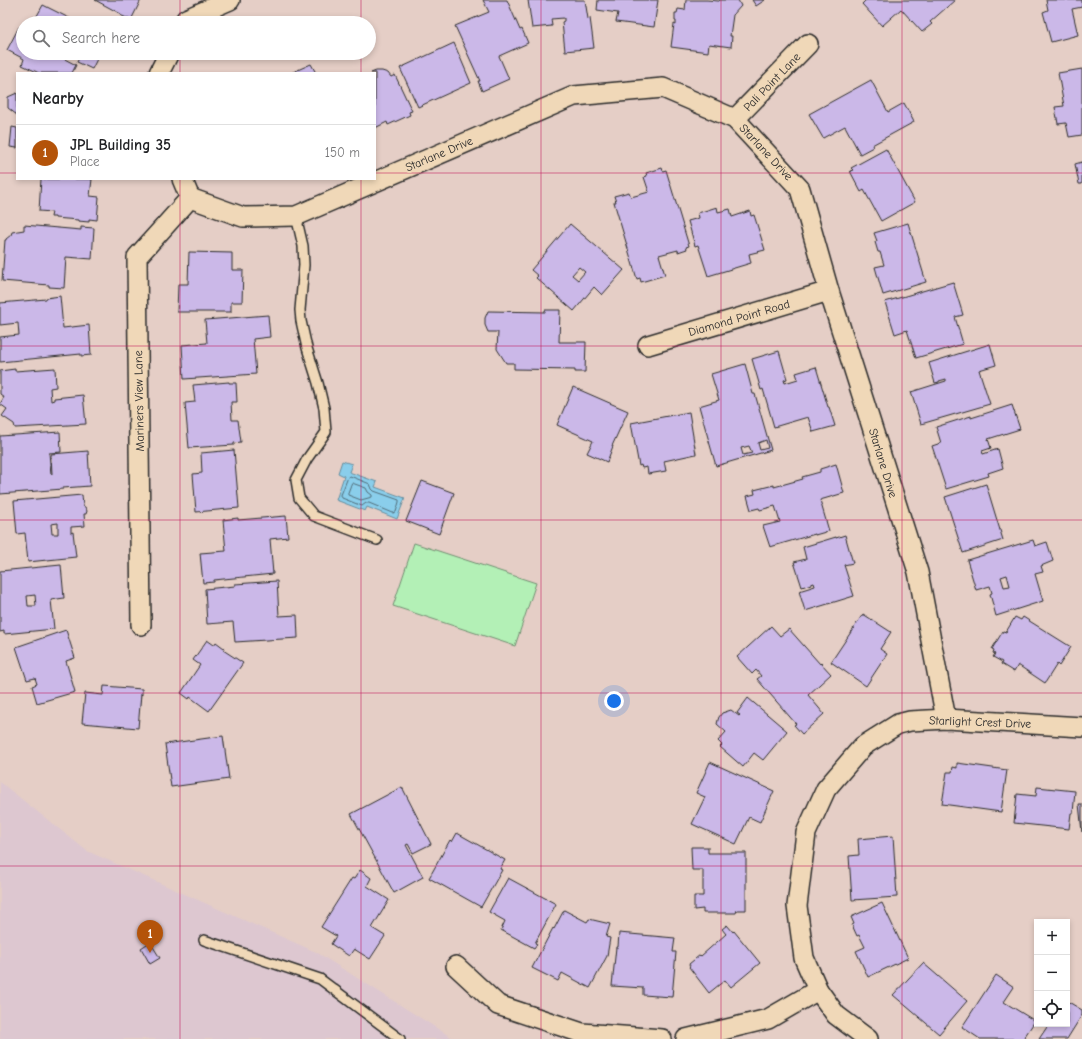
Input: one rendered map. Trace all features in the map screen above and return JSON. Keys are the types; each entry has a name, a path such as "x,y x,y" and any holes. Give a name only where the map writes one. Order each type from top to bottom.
{"street":[{"path":"193,16 230,0"},
{"name":"Pali Point Lane","path":"735,119 808,44"},
{"path":"160,72 166,60"},
{"name":"Starlane Drive","path":"190,198 243,217 296,216 574,96 663,88 735,119 800,189 830,291 918,572 946,719"},
{"path":"182,180 190,198"},
{"name":"Mariners View Lane","path":"141,625 137,257 190,198"},
{"name":"Diamond Point Road","path":"648,345 830,291"},
{"name":"Starlight Crest Drive","path":"868,1039 836,1015 818,990 804,958 797,906 806,833 826,789 863,746 898,724 910,721 946,719 1082,726"},
{"path":"456,966 498,1004 582,1033 662,1039"},
{"path":"686,1039 768,1019 818,990"}],"lane":[{"path":"296,216 303,246 304,265 300,310 301,321 324,408 326,432 307,458 296,480 299,498 314,516 377,540"},
{"path":"204,940 320,979 400,1039"}],"shaded area":[{"path":"0,782 87,851 316,952 454,1039 0,1039"}],"green space":[{"path":"414,543 536,583 515,646 393,606"}],"water":[{"path":"342,461 352,464 349,472 377,482 375,487 405,498 397,519 367,507 365,511 336,500 344,476 338,473"}],"building":[{"path":"95,0 141,0 133,16 122,16 120,15 121,14"},
{"path":"483,0 507,0 520,30 522,29 528,43 499,56 509,79 482,91 478,81 480,81 455,26 489,12"},
{"path":"528,0 585,0 588,19 590,18 594,48 565,51 562,22 564,21 564,18 551,19 552,26 532,28"},
{"path":"598,0 658,0 654,27 616,22 618,13 597,10"},
{"path":"686,0 738,0 741,6 733,15 730,36 732,36 731,47 709,44 708,52 671,47 674,24 676,25 675,13 677,13 678,9 685,10"},
{"path":"752,0 765,0 756,6"},
{"path":"866,0 955,0 930,22 932,24 922,32 901,9 882,26 862,4"},
{"path":"1046,0 1082,0 1082,7 1072,9 1078,35 1051,42 1043,12 1048,10"},
{"path":"43,5 65,16 37,16"},
{"path":"16,33 16,55 7,50"},
{"path":"454,43 471,83 418,107 400,68"},
{"path":"24,60 67,60 76,65 72,72 37,72 22,65"},
{"path":"78,60 96,60 92,69 77,62"},
{"path":"311,64 315,72 293,72"},
{"path":"1082,69 1082,135 1069,137 1066,123 1058,124 1055,107 1064,106 1058,73"},
{"path":"382,71 388,73 391,77 395,75 412,111 409,112 410,115 388,125 387,122 376,128 376,72 374,72"},
{"path":"871,80 888,112 904,103 914,122 872,145 873,147 860,154 845,126 823,138 809,114"},
{"path":"16,93 16,114 8,108 8,97"},
{"path":"12,127 16,128 16,148 10,147"},
{"path":"886,149 915,202 881,221 864,190 861,192 850,171 853,170 851,168"},
{"path":"1082,162 1082,184 1079,184 1075,164"},
{"path":"662,168 663,171 666,170 689,246 686,247 687,249 678,252 678,250 659,255 665,275 641,282 640,278 637,279 614,202 616,202 614,196 629,192 631,197 649,192 644,177 647,176 646,173"},
{"path":"41,180 92,180 90,196 99,197 97,220 89,219 89,222 55,218 51,217 52,212 39,211"},
{"path":"717,207 718,212 730,209 732,217 750,211 751,216 754,215 765,250 749,254 751,263 708,276 698,245 695,246 688,221 699,218 698,213"},
{"path":"908,223 926,282 883,295 875,267 884,265 880,252 878,252 875,242 877,241 874,233"},
{"path":"570,224 624,270 602,295 594,287 574,311 536,278 538,276 531,270","holes":["579,267 585,272 578,280 572,275"]},
{"path":"24,225 81,230 81,227 94,228 92,259 66,257 64,288 49,287 49,285 2,281 5,240 11,235 12,232 24,230"},
{"path":"189,252 232,253 232,270 243,270 242,302 231,302 231,312 177,312 178,284 188,284"},
{"path":"953,282 963,315 955,317 963,344 916,358 907,330 895,334 885,302"},
{"path":"60,296 63,328 89,325 91,355 81,356 81,354 0,362 0,337 19,335 18,323 0,325 0,303 46,299"},
{"path":"545,310 560,310 559,342 586,342 585,372 575,372 575,370 514,369 514,363 506,363 497,349 498,332 488,332 485,325 485,318 488,311 545,312"},
{"path":"268,315 270,337 253,339 256,374 184,379 182,345 207,343 205,320"},
{"path":"990,344 996,365 979,370 990,404 921,424 911,392 946,381 946,379 935,383 929,363"},
{"path":"779,351 787,379 784,380 785,383 798,379 796,373 816,367 835,426 813,432 808,417 774,427 763,389 761,390 752,359"},
{"path":"745,364 771,450 716,466 699,406 719,400 711,374","holes":["766,440 768,448 760,450 758,443","749,446 752,453 743,455 741,448"]},
{"path":"55,368 56,387 50,388 51,401 54,400 54,398 83,395 86,424 15,428 14,424 2,416 7,409 0,404 4,397 0,394 0,371"},
{"path":"229,382 236,383 237,402 231,402 232,420 238,420 241,442 234,443 234,445 189,448 185,403 195,402 193,385"},
{"path":"573,387 628,411 612,446 607,462 587,453 593,441 557,425"},
{"path":"1012,405 1020,429 988,439 991,448 982,451 983,454 998,449 1003,468 988,473 989,476 946,489 932,446 941,443 936,427"},
{"path":"689,412 696,454 664,461 666,471 648,474 647,467 642,468 641,465 639,466 631,423"},
{"path":"60,432 61,452 49,453 51,474 51,454 88,451 90,486 0,494 0,436"},
{"path":"234,450 239,508 196,512 193,474 202,473 201,453"},
{"path":"836,464 844,493 820,500 829,531 770,547 763,526 780,522 775,506 760,510 759,508 751,510 747,496 755,494 754,490 774,485 774,487 803,479 802,477 820,472 820,469"},
{"path":"422,481 454,493 439,534 406,521"},
{"path":"986,484 1003,540 963,553 945,497"},
{"path":"82,495 83,506 87,511 86,514 84,514 85,526 71,527 76,557 28,562 25,533 17,534 14,501","holes":["58,523 58,534 52,534 51,524"]},
{"path":"286,516 288,537 270,539 273,574 214,580 214,582 203,583 200,553 226,551 223,520"},
{"path":"845,535 853,563 844,565 854,596 805,611 799,591 815,586 814,583 802,587 794,562 806,559 803,547"},
{"path":"1033,540 1035,546 1047,542 1053,561 1041,566 1043,572 1035,574 1043,601 996,616 990,594 992,593 990,586 976,590 967,560","holes":["1007,575 1010,586 1004,587 1001,577"]},
{"path":"61,565 64,598 51,600 54,629 4,634 4,631 0,632 0,571","holes":["35,595 36,606 28,606 27,596"]},
{"path":"277,581 279,616 297,615 298,638 235,642 233,622 207,624 205,589 235,586 235,584"},
{"path":"863,614 891,632 880,649 887,654 866,686 831,662"},
{"path":"1015,617 1021,620 1023,617 1071,647 1059,666 1057,664 1045,683 1018,665 1014,672 993,657 995,654 993,653 994,650 992,649 1003,631 1006,632"},
{"path":"771,626 780,636 789,629 820,664 821,663 831,674 808,695 824,714 802,734 794,725 796,724 757,679 761,676 756,670 752,674 737,657"},
{"path":"66,630 75,658 66,661 75,692 37,703 32,686 37,684 35,678 27,680 16,647"},
{"path":"207,640 214,645 216,642 224,648 223,650 243,663 209,711 190,697 189,699 181,693 200,665 193,660"},
{"path":"104,686 142,689 138,728 82,723 85,693 103,695"},
{"path":"748,698 787,731 763,760 754,753 743,767 720,747 722,745 718,741 726,732 717,724 722,713 731,710 739,716 740,715 737,713"},
{"path":"223,736 229,779 171,787 165,744"},
{"path":"710,762 774,791 760,822 749,817 736,844 692,824 705,797 696,793"},
{"path":"957,763 1007,770 1001,812 942,804 947,772 952,772 953,767 957,768"},
{"path":"402,787 431,844 413,853 408,844 406,845 423,877 394,893 351,814"},
{"path":"1037,787 1075,791 1073,813 1071,813 1069,829 1014,823 1017,794 1036,796"},
{"path":"1079,804 1082,804 1082,832"},
{"path":"457,833 505,860 500,869 502,870 481,907 429,878 450,840 452,842"},
{"path":"893,836 897,897 852,900 849,856 859,855 858,839"},
{"path":"691,847 708,847 708,853 746,853 746,910 737,910 736,913 703,913 703,909 694,910 694,896 703,896 703,870 692,870"},
{"path":"360,870 371,878 367,886 389,900 372,928 385,936 370,959 354,949 349,956 331,944 336,936 321,927 352,878 354,879"},
{"path":"508,878 556,904 535,943 537,944 534,948 501,930 505,921 489,912"},
{"path":"882,903 908,958 868,977 856,951 865,947 859,935 857,936 852,925 854,924 851,917"},
{"path":"564,910 587,922 589,919 610,924 606,937 610,938 607,956 590,988 562,973 558,981 532,968"},
{"path":"727,925 733,932 734,931 760,963 731,987 725,980 709,993 689,967 689,964 700,955 701,956 726,934 722,929"},
{"path":"619,933 675,938 673,952 676,952 672,997 643,995 643,988 612,986"},
{"path":"150,942 160,958 150,964 141,948"},
{"path":"923,963 967,1001 939,1034 893,995"},
{"path":"996,975 1014,987 1004,1002 1034,1020 1023,1039 980,1039 962,1027"},
{"path":"1070,1003 1082,1010 1082,1015 1067,1039 1039,1039 1047,1027 1070,1027"}],"place":[{"name":"JPL Building 35","path":"150,953"}]}
